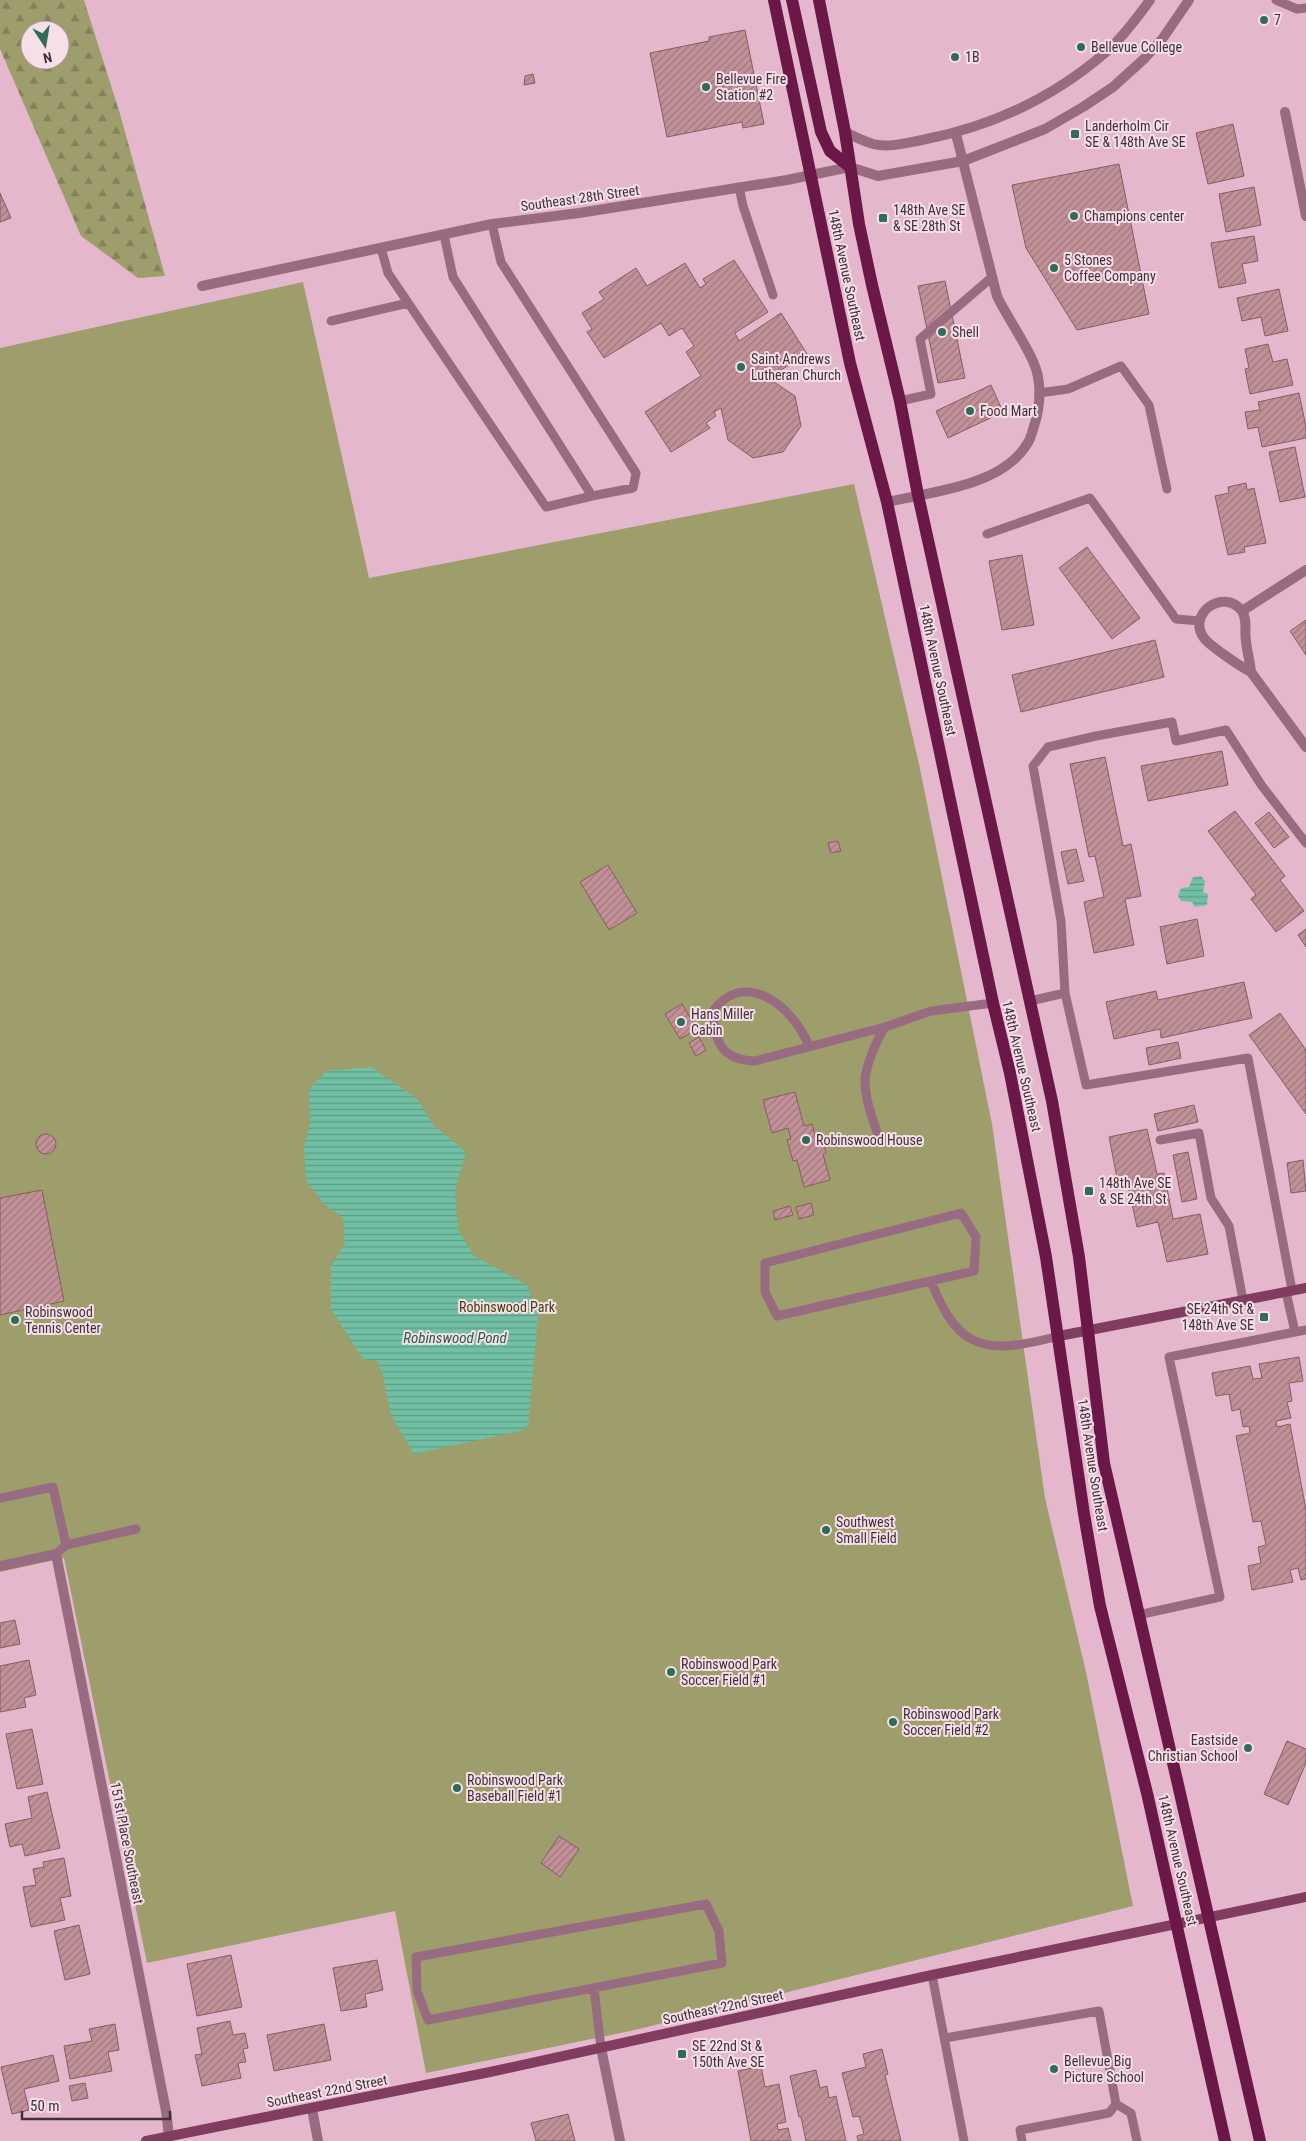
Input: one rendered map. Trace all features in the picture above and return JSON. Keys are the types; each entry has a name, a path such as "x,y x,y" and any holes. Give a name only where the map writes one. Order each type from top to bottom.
{"main road":[{"name":"148th Avenue Southeast","path":"774,0 850,363 887,502 1026,1151 1046,1257 1084,1514 1100,1606 1145,1783 1225,2141"},
{"path":"792,0 821,132 830,151 850,167"},
{"name":"148th Avenue Southeast","path":"819,0 872,285 900,401 918,495 1052,1101 1080,1257 1104,1463 1260,2141"}],"street":[{"path":"844,132 874,144 894,145 956,134 1000,118 1041,98 1075,77 1107,51 1135,22 1150,0"},
{"path":"850,167 878,176 963,161 1045,128 1083,107 1113,86 1145,58 1163,38 1190,0"},
{"path":"1285,112 1306,216"},
{"path":"887,502 986,478 1004,468 1019,455 1028,443 1037,416 1038,377 1032,360 1007,317 991,278 956,134"},
{"name":"Southeast 28th Street","path":"202,286 492,224 810,176 850,167"},
{"path":"1242,611 1306,570"},
{"path":"1251,672 1245,640 1246,620 1242,611 1235,605 1227,602 1218,602 1208,607 1203,612 1200,621 1200,630 1204,638 1238,666 1251,672 1306,747"},
{"path":"1058,1336 1306,1288"},
{"path":"0,1566 56,1554"},
{"name":"151st Place Southeast","path":"56,1554 166,2112 169,2136"},
{"name":"Southeast 22nd Street","path":"146,2141 312,2109 1306,1897"},
{"path":"602,2048 620,2141"},
{"path":"312,2109 318,2141"}],"lane":[{"path":"1276,0 1297,9 1306,8"},
{"path":"739,187 743,206 773,295"},
{"path":"381,248 388,273 546,507 633,488 636,473 501,262 492,224"},
{"path":"444,235 453,277 592,496"},
{"path":"900,401 931,394 920,339 991,278"},
{"path":"331,321 408,303"},
{"path":"1039,393 1068,389 1122,366 1149,405 1167,489"},
{"path":"987,534 1090,498 1176,619 1200,621"},
{"path":"1295,1332 1248,1058 1086,1085 1065,993 1061,921 1033,766 1048,747 1096,736 1172,722 1176,741 1226,730 1262,786 1306,843"},
{"path":"809,1046 792,1018 782,1007 763,995 749,992 732,995 721,1002 713,1011 714,1035 725,1051 739,1058 755,1061 885,1027 931,1011 993,1003"},
{"path":"1030,1001 1065,993"},
{"path":"879,1138 869,1105 865,1080 876,1042 885,1027"},
{"path":"1160,1140 1199,1133 1210,1198 1229,1226 1243,1300"},
{"path":"961,1213 976,1238 974,1271 931,1281 777,1316 765,1292 766,1263 961,1213"},
{"path":"931,1281 942,1309 967,1338 986,1346 1008,1346 1058,1336"},
{"path":"1138,1615 1220,1597 1169,1357 1306,1330"},
{"path":"0,1498 53,1487 66,1545"},
{"path":"56,1554 66,1545 136,1529"},
{"path":"706,1904 719,1931 722,1963 594,1988 428,2020 417,1991 416,1957 706,1904"},
{"path":"932,1976 964,2141"},
{"path":"594,1988 602,2048"},
{"path":"945,2038 1098,2011 1116,2104 1131,2113 1137,2141"},
{"path":"1022,2141 1020,2130 1109,2113 1116,2104"}],"green space":[{"path":"0,0 84,0 120,114 165,276 138,278 81,236 0,49"},
{"name":"Robinswood Park","path":"303,282 369,578 854,484 919,764 992,1124 1045,1498 1086,1672 1133,1906 635,2030 426,2073 395,1911 147,1963 64,1558 0,1572 0,348"}],"water":[{"path":"1201,876 1205,881 1203,892 1208,894 1207,905 1195,907 1192,902 1181,901 1178,896 1181,888 1189,887 1193,877"},
{"name":"Robinswood Pond","path":"371,1067 417,1099 434,1126 466,1152 455,1190 458,1229 474,1256 527,1285 538,1317 528,1426 521,1431 414,1454 391,1415 382,1373 377,1361 363,1359 331,1309 331,1266 345,1244 343,1218 322,1202 306,1180 304,1147 310,1123 309,1090 326,1071"}],"building":[{"name":"Bellevue Fire Station #2","path":"745,30 764,124 743,128 742,122 667,137 650,53 709,41 709,37"},
{"path":"533,74 535,83 524,85 525,76"},
{"path":"1233,124 1244,176 1208,184 1196,133"},
{"name":"Champions center","path":"1119,164 1149,314 1077,330 1026,248 1012,185"},
{"path":"1254,187 1261,225 1226,232 1219,194"},
{"path":"0,193 11,218 0,222"},
{"path":"1254,236 1258,261 1242,264 1246,283 1219,288 1211,243"},
{"name":"Saint Andrews Lutheran Church","path":"734,260 768,312 735,333 739,341 781,313 807,354 768,378 795,396 801,426 783,452 753,458 728,440 721,408 714,412 716,416 706,423 710,428 671,452 645,412 701,376 686,352 694,346 682,328 669,336 661,323 604,358 587,332 592,329 582,313 604,299 599,292 636,268 647,286 685,263 700,288 706,284 703,279"},
{"name":"Shell","path":"945,281 965,378 938,383 918,286"},
{"path":"1279,289 1288,331 1265,336 1261,317 1242,321 1237,298"},
{"path":"1268,344 1273,362 1287,359 1293,385 1250,394 1245,369 1249,368 1245,349"},
{"name":"Food Mart","path":"991,385 1003,412 948,438 936,411"},
{"path":"1299,393 1306,427 1306,438 1262,447 1258,427 1248,429 1245,412 1260,410 1258,402"},
{"path":"1295,447 1305,497 1280,502 1269,452"},
{"path":"1246,483 1247,490 1254,488 1266,543 1244,547 1245,552 1228,555 1215,496 1229,493 1228,487"},
{"path":"1087,547 1140,618 1112,639 1059,568"},
{"path":"1022,555 1034,625 1002,630 989,561"},
{"path":"1306,620 1306,655 1290,631"},
{"path":"1155,640 1164,677 1021,712 1012,675"},
{"path":"1222,751 1228,785 1148,801 1141,766"},
{"path":"1105,757 1123,846 1131,844 1141,896 1125,899 1134,945 1094,953 1084,902 1104,897 1095,856 1089,857 1070,764"},
{"path":"1235,811 1285,876 1280,880 1304,911 1276,932 1251,899 1256,895 1208,831"},
{"path":"1269,812 1289,837 1274,848 1255,823"},
{"path":"838,841 841,851 831,853 828,843"},
{"path":"1076,849 1084,881 1068,884 1061,852"},
{"path":"608,865 637,913 609,930 580,882"},
{"path":"1197,919 1204,956 1167,964 1160,927"},
{"path":"1306,929 1306,947 1298,935"},
{"path":"1244,982 1252,1018 1161,1038 1160,1029 1114,1039 1106,1002 1156,991 1158,1000"},
{"name":"Hans Miller Cabin","path":"682,1004 697,1029 680,1039 665,1014"},
{"path":"1280,1013 1306,1050 1306,1114 1249,1035"},
{"path":"699,1037 706,1050 696,1056 689,1043"},
{"path":"1178,1042 1181,1058 1149,1065 1146,1048"},
{"name":"Robinswood House","path":"795,1092 804,1126 812,1124 815,1135 821,1133 826,1153 823,1154 830,1180 804,1187 797,1160 793,1161 787,1140 791,1139 788,1128 772,1133 763,1100"},
{"path":"1194,1105 1198,1122 1158,1131 1154,1114"},
{"path":"1147,1129 1157,1174 1164,1173 1173,1219 1200,1214 1208,1254 1167,1262 1158,1222 1137,1227 1127,1181 1118,1183 1109,1137"},
{"path":"42,1134 50,1134 56,1140 56,1148 50,1154 42,1154 36,1148 36,1140"},
{"path":"1188,1152 1197,1199 1182,1202 1173,1155"},
{"path":"1303,1160 1306,1191 1291,1193 1287,1163"},
{"path":"42,1190 64,1301 0,1315 0,1198"},
{"path":"811,1203 814,1215 799,1219 796,1207"},
{"path":"790,1206 793,1215 775,1220 773,1211"},
{"path":"1299,1357 1303,1381 1289,1383 1292,1401 1287,1402 1291,1418 1276,1421 1277,1427 1290,1424 1306,1510 1306,1579 1301,1580 1298,1568 1290,1570 1293,1582 1252,1590 1248,1566 1261,1563 1258,1547 1266,1545 1261,1521 1253,1522 1236,1436 1250,1433 1249,1426 1243,1427 1240,1409 1232,1411 1229,1394 1216,1396 1212,1373 1250,1366 1253,1379 1262,1378 1259,1364"},
{"path":"15,1620 20,1644 0,1648 0,1623"},
{"path":"29,1660 36,1695 24,1698 26,1707 0,1712 0,1666"},
{"path":"32,1729 43,1784 17,1789 6,1734"},
{"path":"1287,1741 1306,1749 1306,1763 1288,1805 1264,1794"},
{"path":"47,1792 60,1848 25,1856 22,1844 10,1847 5,1824 32,1818 28,1797"},
{"path":"559,1836 579,1849 560,1877 541,1863"},
{"path":"64,1858 71,1896 60,1898 65,1920 31,1927 23,1887 36,1885 33,1869 44,1867 43,1862"},
{"path":"79,1925 90,1974 65,1980 54,1931"},
{"path":"231,1955 242,2007 197,2016 187,1964"},
{"path":"377,1960 383,1990 365,1994 367,2007 341,2011 333,1968"},
{"path":"230,2021 233,2035 245,2033 248,2048 243,2049 246,2062 238,2063 241,2078 202,2086 195,2055 202,2054 197,2028"},
{"path":"115,2024 119,2050 108,2052 112,2071 70,2079 64,2046 92,2041 89,2029"},
{"path":"324,2024 331,2060 274,2071 267,2035"},
{"path":"882,2049 888,2074 885,2075 901,2141 858,2141 857,2136 864,2134 859,2116 853,2117 842,2073 866,2067 863,2054"},
{"path":"53,2055 59,2081 24,2089 29,2110 12,2114 1,2067"},
{"path":"761,2066 765,2087 779,2084 786,2122 777,2124 778,2130 788,2128 791,2141 751,2141 738,2071"},
{"path":"816,2070 820,2088 827,2086 829,2098 836,2096 846,2141 806,2141 790,2076"},
{"path":"85,2083 88,2098 72,2101 69,2086"},
{"path":"568,2114 575,2141 536,2141 531,2123"}],"place":[{"name":"7","path":"1264,20"},
{"name":"Bellevue College","path":"1081,47"},
{"name":"1B","path":"955,57"},
{"name":"Bellevue Fire Station #2","path":"706,87"},
{"name":"Landerholm Cir SE & 148th Ave SE","path":"1075,134"},
{"name":"Champions center","path":"1074,216"},
{"name":"148th Ave SE & SE 28th St","path":"883,218"},
{"name":"5 Stones Coffee Company","path":"1054,268"},
{"name":"Shell","path":"942,332"},
{"name":"Saint Andrews Lutheran Church","path":"741,367"},
{"name":"Food Mart","path":"970,411"},
{"name":"Hans Miller Cabin","path":"681,1022"},
{"name":"Robinswood House","path":"806,1140"},
{"name":"148th Ave SE & SE 24th St","path":"1089,1191"},
{"name":"SE 24th St & 148th Ave SE","path":"1264,1317"},
{"name":"Robinswood Tennis Center","path":"15,1320"},
{"name":"Southwest Small Field","path":"826,1530"},
{"name":"Robinswood Park Soccer Field #1","path":"671,1672"},
{"name":"Robinswood Park Soccer Field #2","path":"893,1722"},
{"name":"Eastside Christian School","path":"1248,1748"},
{"name":"Robinswood Park Baseball Field #1","path":"457,1788"},
{"name":"SE 22nd St & 150th Ave SE","path":"682,2054"},
{"name":"Bellevue Big Picture School","path":"1054,2069"}]}
